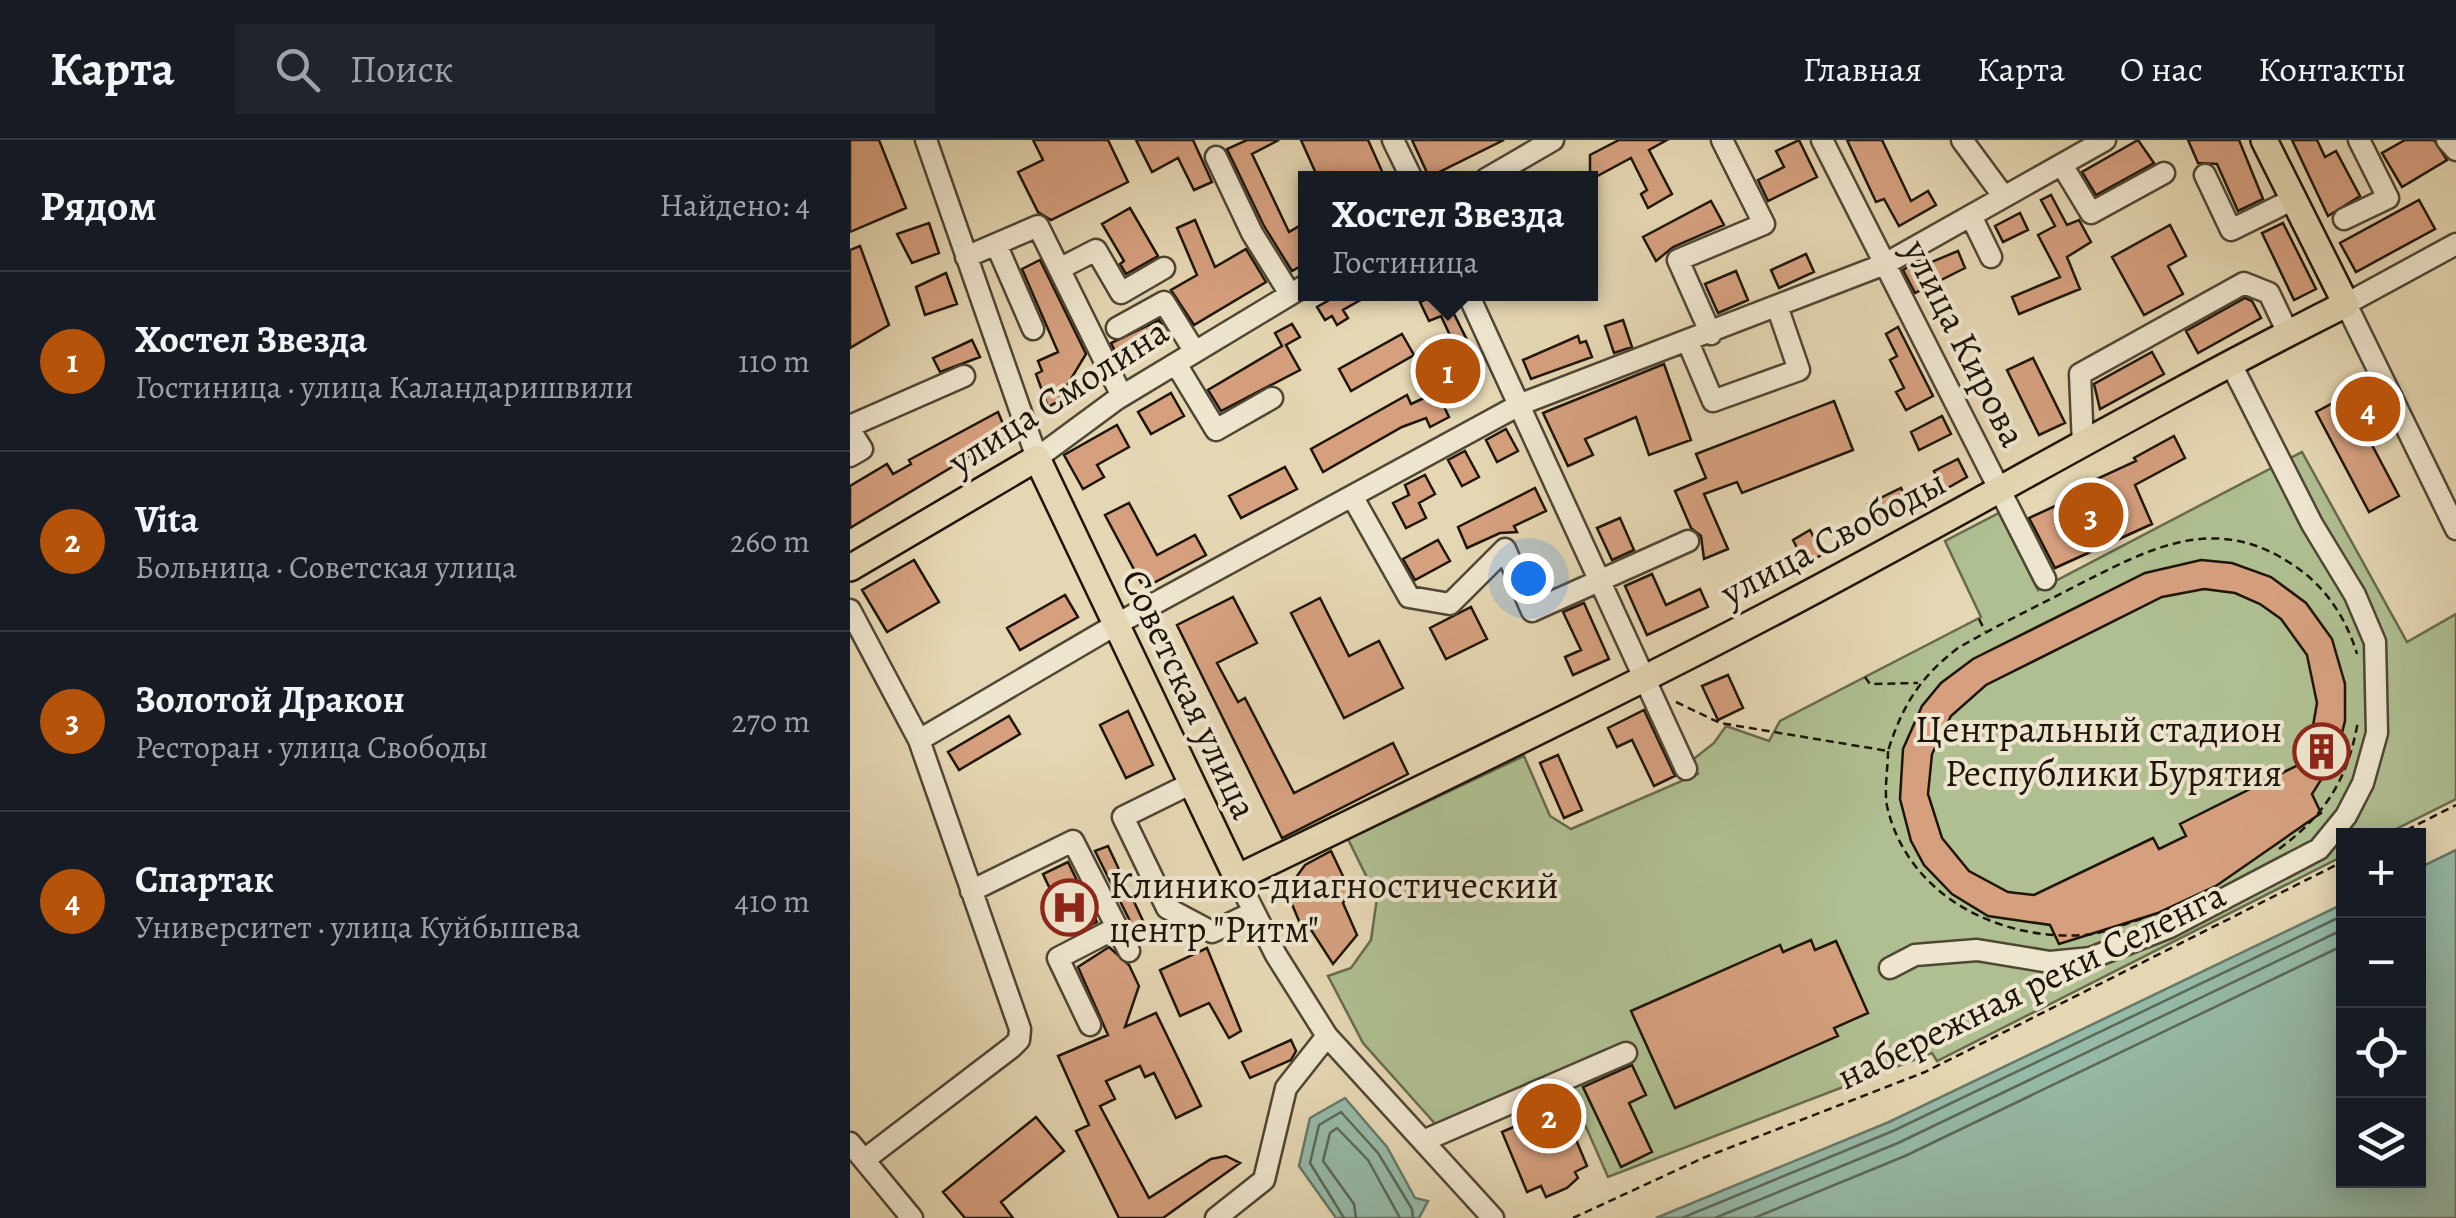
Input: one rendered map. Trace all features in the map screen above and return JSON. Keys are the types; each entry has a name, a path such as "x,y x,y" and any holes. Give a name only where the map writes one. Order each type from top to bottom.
{"main road":[{"path":"2264,140 2346,304"},
{"name":"улица Свободы","path":"1236,878 1646,683 2230,362 2346,304"},
{"path":"850,551 1034,451"},
{"name":"улица Смолина","path":"850,568 1034,451"},
{"name":"Советская улица","path":"1034,451 1236,878"}],"street":[{"name":"Советская улица","path":"926,140 1034,451"},
{"path":"1393,140 1408,171"},
{"path":"1499,171 1554,140"},
{"path":"1711,334 1678,260 1764,224 1722,140"},
{"name":"улица Кирова","path":"1822,140 2045,578"},
{"path":"1962,140 2004,197"},
{"path":"919,740 1115,625 1521,404 1778,309 1885,264 2062,165 2083,146 2105,140"},
{"path":"2344,219 2388,198 2359,140"},
{"path":"2447,140 2456,150"},
{"path":"1216,158 1252,233 1298,290"},
{"path":"2062,165 2090,213 2164,173"},
{"path":"2205,175 2231,230 2294,199"},
{"path":"1971,216 1991,257"},
{"path":"966,257 1038,226 1122,396"},
{"path":"996,244 1033,329"},
{"name":"улица Свободы","path":"2346,304 2456,244"},
{"path":"1059,269 1096,250 1121,294 1164,268"},
{"path":"2082,445 2080,374 2244,282 2268,293 2288,333"},
{"name":"улица Смолина","path":"1034,451 1298,290"},
{"path":"1471,301 1686,769"},
{"path":"1118,328 1164,302 1195,352"},
{"path":"2346,304 2456,529"},
{"path":"1688,342 1712,400 1800,370 1778,309"},
{"path":"1890,968 1915,955 1977,950 2050,962 2091,958 2170,927 2319,849 2346,816 2364,783 2378,733 2375,642 2355,596 2312,524 2230,362"},
{"path":"1176,364 1216,430 1272,398"},
{"path":"850,456 862,449 850,428 964,376"},
{"path":"1352,496 1409,597 1450,604 1505,549 1532,611 1688,541"},
{"path":"850,610 919,740 1020,1029 1019,1040 857,1152 912,1218"},
{"path":"1190,784 1123,816 1167,908 1212,932 1254,912"},
{"path":"971,891 1073,841 1130,951"},
{"name":"Советская улица","path":"1236,878 1327,1036 1493,1218"},
{"path":"1090,1025 1058,958 1116,928"},
{"path":"1216,1218 1264,1180 1286,1088 1327,1036"},
{"path":"1423,1141 1626,1054"}],"path":[{"path":"2153,915 2089,935 2046,936 1960,909 1924,880 1898,840 1886,802 1888,751 1900,715 1919,683 1932,668 1985,632 2148,549 2204,537 2242,540 2276,553 2307,574 2332,602 2351,636 2360,666"},
{"path":"1978,619 1985,632"},
{"path":"1865,677 1870,684 1919,683"},
{"path":"1646,683 1720,723 1888,751"},
{"path":"2279,850 2316,822 2338,790 2359,715"},
{"path":"2411,828 2456,805"},
{"name":"набережная реки Селенга","path":"1573,1218 1703,1158 1925,1072 2336,866"}],"shaded area":[{"path":"2302,452 2407,642 2456,614 2456,799 2398,828 2336,828 2336,860 1937,1061 1932,1053 1608,1177 1567,1084 1447,1137 1363,1043 1328,976 1351,968 1371,940 1377,898 1348,839 1524,756 1550,816 1571,829 1698,774 1691,761 1714,743 1726,726 1769,741 1780,721 1981,617 1945,541 1999,513 2038,590"}],"water":[{"path":"2456,850 2456,1218 1656,1218 1889,1122 2336,907 2336,1188 2426,1188 2426,865"},
{"path":"1345,1098 1387,1147 1415,1198 1428,1201 1419,1218 1336,1218 1299,1166 1310,1118"}],"building":[{"path":"850,140 879,140 906,208 850,232"},
{"path":"1033,140 1108,140 1128,182 1051,220 1038,212 1018,172 1043,160"},
{"path":"1136,140 1193,140 1212,182 1194,190 1178,158 1152,172"},
{"path":"1247,140 1279,140 1252,154 1289,232 1298,227 1298,268 1292,271 1264,226 1227,149"},
{"path":"1301,140 1368,140 1382,171 1315,171"},
{"path":"1412,140 1504,140 1441,171 1426,171"},
{"path":"1619,140 1667,140 1649,150 1672,194 1648,208 1641,194 1647,190 1631,158 1598,176 1598,171 1590,171 1590,155"},
{"path":"1799,140 1817,177 1768,201 1758,180 1784,167 1776,151"},
{"path":"1847,140 1882,140 1911,201 1928,191 1936,205 1899,226 1884,199 1876,202"},
{"path":"2138,140 2154,163 2096,195 2082,172"},
{"path":"2188,140 2239,140 2263,199 2238,211 2217,164 2198,163"},
{"path":"2292,140 2317,140 2325,157 2336,151 2360,196 2328,216"},
{"path":"2405,140 2434,140 2447,160 2402,187 2382,153"},
{"path":"2051,195 2067,225 2079,220 2091,242 2067,257 2080,289 2019,314 2012,297 2060,277 2038,235 2055,226 2041,200"},
{"path":"2419,200 2435,229 2356,272 2340,243"},
{"path":"1711,201 1724,225 1673,247 1656,261 1643,237"},
{"path":"1130,208 1158,256 1126,274 1120,264 1124,261 1102,224"},
{"path":"2020,213 2028,230 2003,242 1995,226"},
{"path":"1195,220 1215,267 1246,249 1266,282 1194,325 1171,290 1197,275 1177,228"},
{"path":"929,223 939,253 912,263 897,234"},
{"path":"2283,223 2316,289 2294,300 2262,233"},
{"path":"2170,225 2186,256 2168,266 2183,294 2144,315 2112,257"},
{"path":"860,246 889,325 850,348 850,250"},
{"path":"1958,251 1965,268 1915,293 1903,270 1924,258 1927,264"},
{"path":"1806,254 1814,272 1779,288 1771,270"},
{"path":"1040,260 1086,354 1057,402 1048,407 1036,374 1042,371 1038,361 1058,352 1022,269"},
{"path":"1736,271 1748,300 1718,313 1705,284"},
{"path":"946,273 957,304 925,315 916,287"},
{"path":"2245,298 2252,301 2261,318 2198,353 2186,331"},
{"path":"1328,301 1359,301 1343,310 1348,318 1337,325 1332,316 1325,320 1317,307"},
{"path":"1448,301 1467,340 1455,346 1441,316 1429,321 1420,302"},
{"path":"1159,320 1171,340 1123,368 1111,343"},
{"path":"1623,320 1632,347 1614,353 1605,326"},
{"path":"1292,324 1300,337 1286,345 1300,370 1221,411 1208,390 1282,346 1275,333"},
{"path":"1898,327 1933,396 1906,410 1896,392 1904,388 1890,360 1897,356 1886,334"},
{"path":"1402,334 1414,355 1351,391 1339,369"},
{"path":"1578,336 1580,343 1586,341 1592,357 1531,379 1523,360"},
{"path":"972,340 980,357 940,372 933,358"},
{"path":"2152,352 2164,374 2100,409 2094,384"},
{"path":"1452,355 1463,380 1444,388 1433,363"},
{"path":"2033,358 2065,423 2039,435 2007,370"},
{"path":"1664,364 1691,440 1649,455 1636,417 1585,439 1593,455 1568,466 1543,413"},
{"path":"1437,392 1449,417 1430,427 1426,418 1402,427 1323,472 1311,449 1407,395 1411,404"},
{"path":"1171,393 1184,416 1151,434 1138,412"},
{"path":"2346,396 2399,496 2369,512 2316,412"},
{"path":"1834,401 1853,450 1742,493 1737,482 1704,494 1728,549 1704,559 1701,536 1691,528 1675,491 1706,478 1696,454"},
{"path":"998,412 1009,438 972,455 850,528 850,486 887,464 893,474 911,464 909,460"},
{"path":"1942,416 1951,434 1919,450 1911,432"},
{"path":"1117,425 1129,447 1097,465 1104,477 1083,489 1064,455"},
{"path":"1506,429 1518,451 1497,462 1486,440"},
{"path":"2174,436 2185,458 2135,485 2152,524 2055,568 2029,518 2064,502 2069,513 2096,500 2088,483 2136,461 2134,458"},
{"path":"1465,451 1479,477 1462,486 1448,460"},
{"path":"1958,459 1967,477 1944,490 1934,471"},
{"path":"1285,467 1297,489 1241,518 1229,496"},
{"path":"1425,475 1435,494 1419,503 1426,518 1406,528 1393,503 1409,495 1405,485"},
{"path":"1535,488 1546,511 1514,526 1517,532 1500,533 1467,548 1458,527"},
{"path":"1901,488 1911,507 1878,524 1868,504"},
{"path":"1129,503 1157,555 1195,535 1206,555 1144,588 1105,515"},
{"path":"1620,518 1634,550 1612,560 1597,528"},
{"path":"1810,530 1823,554 1805,564 1793,540"},
{"path":"1438,540 1450,561 1415,580 1403,559"},
{"path":"914,560 939,602 887,632 862,590"},
{"name":"Центральный стадион Республики Бурятия","path":"2201,560 2232,563 2271,577 2306,603 2332,639 2345,684 2345,721 2336,756 2312,794 2321,813 2216,886 2158,913 2059,944 2050,925 1988,916 1952,894 1924,865 1911,841 1900,799 1903,749 1922,706 1941,683 1973,659 2145,573","holes":["2204,589 2235,593 2281,619 2307,655 2317,703 2310,743 2298,765 2180,824 2186,836 2159,849 2153,838 2034,895 2008,892 1969,871 1942,838 1928,794 1932,754 1951,716 1986,685 2162,597"]},
{"path":"1652,574 1666,605 1700,589 1708,607 1647,635 1625,586"},
{"path":"1065,595 1078,617 1020,650 1007,628"},
{"path":"1233,597 1257,643 1217,663 1238,702 1245,698 1294,793 1393,743 1408,774 1282,838 1177,625"},
{"path":"1320,598 1349,656 1379,641 1403,688 1344,718 1291,613"},
{"path":"1584,603 1609,659 1573,675 1565,657 1581,650 1563,612"},
{"path":"1471,607 1487,639 1446,659 1430,628"},
{"path":"1728,675 1743,708 1718,720 1702,686"},
{"path":"1644,710 1675,776 1654,786 1632,740 1617,747 1608,728"},
{"path":"1128,711 1153,765 1126,778 1100,725"},
{"path":"1009,716 1020,734 959,770 948,752"},
{"path":"1558,755 1582,810 1564,818 1540,763"},
{"path":"1108,846 1151,938 1141,943 1095,851"},
{"path":"1331,851 1350,891 1343,903 1357,935 1333,964 1308,925 1302,928 1291,902 1297,876 1305,865"},
{"name":"Клинико-диагностический центр \"Ритм\"","path":"1068,862 1097,922 1072,935 1063,916 1050,922 1044,910 1057,904 1043,874"},
{"path":"1811,940 1815,950 1836,941 1868,1013 1834,1028 1838,1036 1675,1108 1631,1011 1780,945 1783,952"},
{"path":"1109,947 1129,965 1139,986 1125,1027 1156,1013 1201,1106 1176,1118 1154,1073 1145,1077 1140,1066 1106,1081 1115,1099 1100,1106 1149,1198 1211,1159 1226,1156 1240,1163 1163,1218 1119,1218 1076,1131 1089,1125 1058,1056 1108,1035 1078,967"},
{"path":"1207,948 1241,1031 1229,1038 1209,1003 1180,1016 1160,970"},
{"path":"1291,1040 1296,1051 1291,1060 1250,1078 1242,1062"},
{"path":"1632,1065 1646,1095 1629,1103 1652,1152 1621,1167 1583,1087"},
{"path":"1562,1106 1587,1166 1575,1172 1578,1178 1567,1188 1546,1197 1541,1186 1527,1192 1502,1132"},
{"path":"1036,1117 1064,1151 1001,1202 1013,1218 965,1218 943,1192"}],"place":[{"name":"Хостел Звезда","path":"1448,371"},
{"name":"Спартак","path":"2368,409"},
{"name":"Золотой Дракон","path":"2091,515"},
{"name":"Центральный стадион Республики Бурятия","path":"2321,751"},
{"name":"Клинико-диагностический центр \"Ритм\"","path":"1070,907"},
{"name":"Vita","path":"1549,1116"}]}
